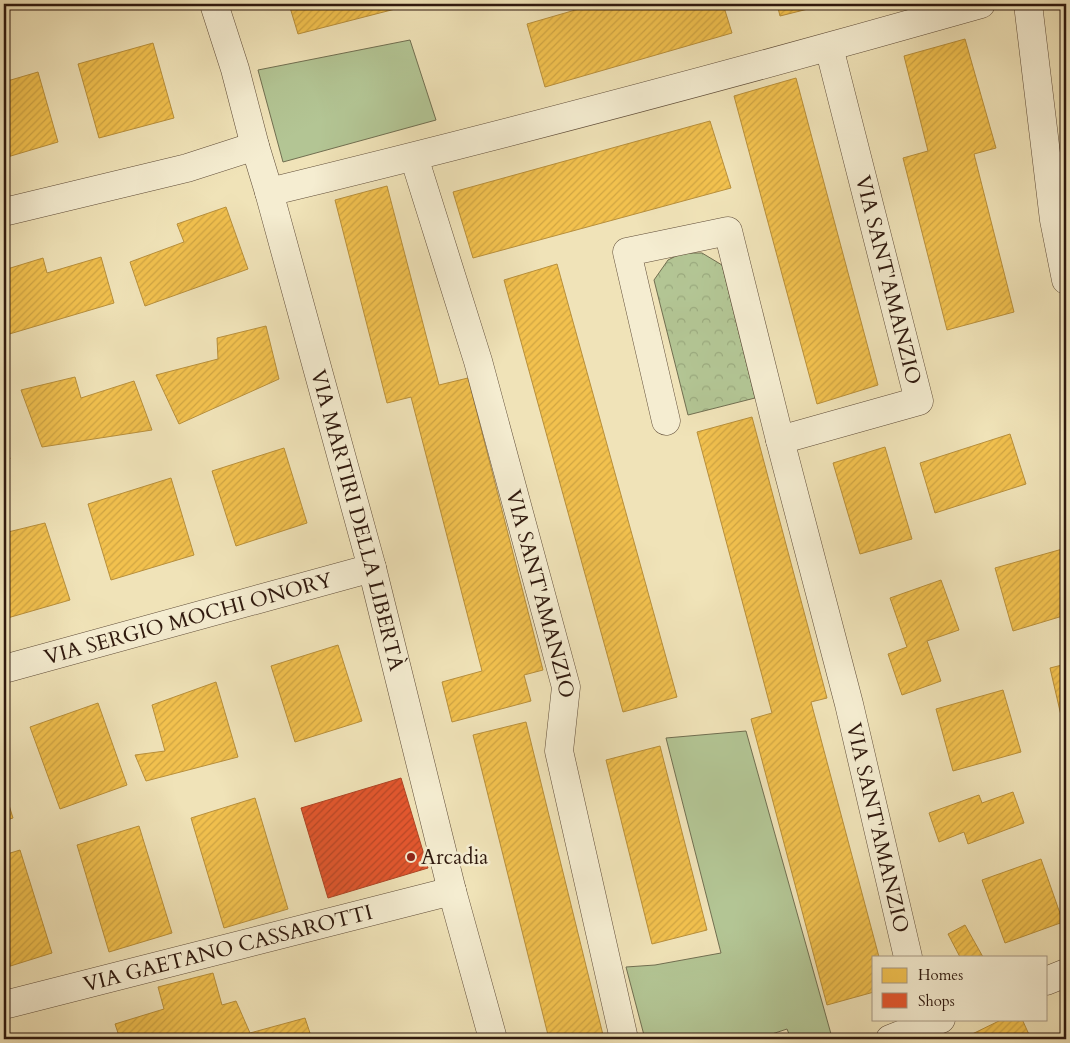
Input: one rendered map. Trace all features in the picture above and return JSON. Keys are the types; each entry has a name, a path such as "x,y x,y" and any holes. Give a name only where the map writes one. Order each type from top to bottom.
{"street":[{"name":"VIA MARTIRI DELLA LIBERTÀ","path":"214,4 235,69 372,568 452,890 493,1039"},
{"path":"268,192 414,157 829,47 981,4"},
{"path":"1028,4 1061,226 1066,280"},
{"name":"VIA SANT'AMANZIO","path":"780,440 920,401 829,47"},
{"path":"4,212 187,168 255,146"},
{"name":"VIA SANT'AMANZIO","path":"414,157 478,361 566,687 559,751 624,1039"},
{"name":"VIA SANT'AMANZIO","path":"666,420 627,252 728,231 849,704 908,956"},
{"name":"VIA SERGIO MOCHI ONORY","path":"4,669 372,568"},
{"name":"VIA GAETANO CASSAROTTI","path":"4,1005 452,890"},
{"path":"1048,980 1066,973"},
{"path":"890,1039 929,1026"}],"green space":[{"path":"410,40 436,120 283,162 258,70"},
{"path":"682,253 702,253 722,265 755,398 688,415 654,280 668,260"},
{"path":"746,731 831,1034 817,1039 791,1039 787,1029 757,1039 645,1039 626,967 655,965 721,953 666,738"}],"building: Homes":[{"path":"289,4 402,4 403,7 298,34"},
{"path":"596,4 723,4 732,33 545,87 527,24"},
{"path":"777,4 828,4 780,16"},
{"path":"965,39 996,148 974,154 1014,312 947,330 903,158 928,151 904,56"},
{"path":"153,43 174,118 99,138 78,64"},
{"path":"38,72 58,142 4,158 4,82"},
{"path":"796,78 878,385 817,404 734,96"},
{"path":"710,121 731,188 473,258 453,192"},
{"path":"387,186 439,385 468,378 543,670 524,675 531,701 452,722 442,682 482,671 411,397 387,403 335,200"},
{"path":"226,207 248,269 145,306 130,262 184,242 177,224"},
{"path":"101,257 114,303 6,335 4,327 4,270 43,258 47,273"},
{"path":"557,264 677,697 623,712 504,280"},
{"path":"266,326 279,379 179,424 156,375 218,359 217,338"},
{"path":"75,377 81,398 134,381 152,430 42,447 21,390"},
{"path":"752,417 827,698 811,702 879,956 872,956 872,993 827,1005 751,719 772,713 697,432"},
{"path":"1010,434 1026,484 935,513 920,463"},
{"path":"4,438 10,459 4,461"},
{"path":"885,447 912,539 860,554 833,463"},
{"path":"284,448 307,523 236,546 212,471"},
{"path":"171,478 194,555 111,580 88,504"},
{"path":"45,523 70,600 4,619 4,533"},
{"path":"1066,548 1066,615 1013,631 995,568"},
{"path":"941,580 959,630 927,641 941,681 902,695 888,654 907,647 890,598"},
{"path":"338,645 362,721 295,742 271,666"},
{"path":"1066,664 1066,737 1050,668"},
{"path":"216,682 238,757 146,781 135,755 165,751 152,705"},
{"path":"1003,690 1021,752 953,771 936,709"},
{"path":"98,703 127,785 60,809 30,727"},
{"path":"526,722 604,1039 549,1039 473,735"},
{"path":"660,746 707,930 652,944 606,760"},
{"path":"4,789 13,818 4,821"},
{"path":"1013,792 1024,823 968,844 964,832 939,842 929,813 979,795 982,803"},
{"path":"255,798 288,909 224,928 191,818"},
{"path":"139,826 172,933 109,952 77,845"},
{"path":"20,850 52,953 4,968 4,855"},
{"path":"1041,859 1063,922 1005,943 982,880"},
{"path":"965,925 982,956 959,956 948,934"},
{"path":"213,973 222,1005 236,1001 250,1033 305,1018 312,1039 120,1039 115,1024 164,1009 158,987"},
{"path":"1001,1020 1022,1020 1031,1039 965,1039"}],"building: Shops":[{"path":"401,778 428,868 328,898 301,808"}],"place":[{"name":"Arcadia","path":"411,857"}]}
